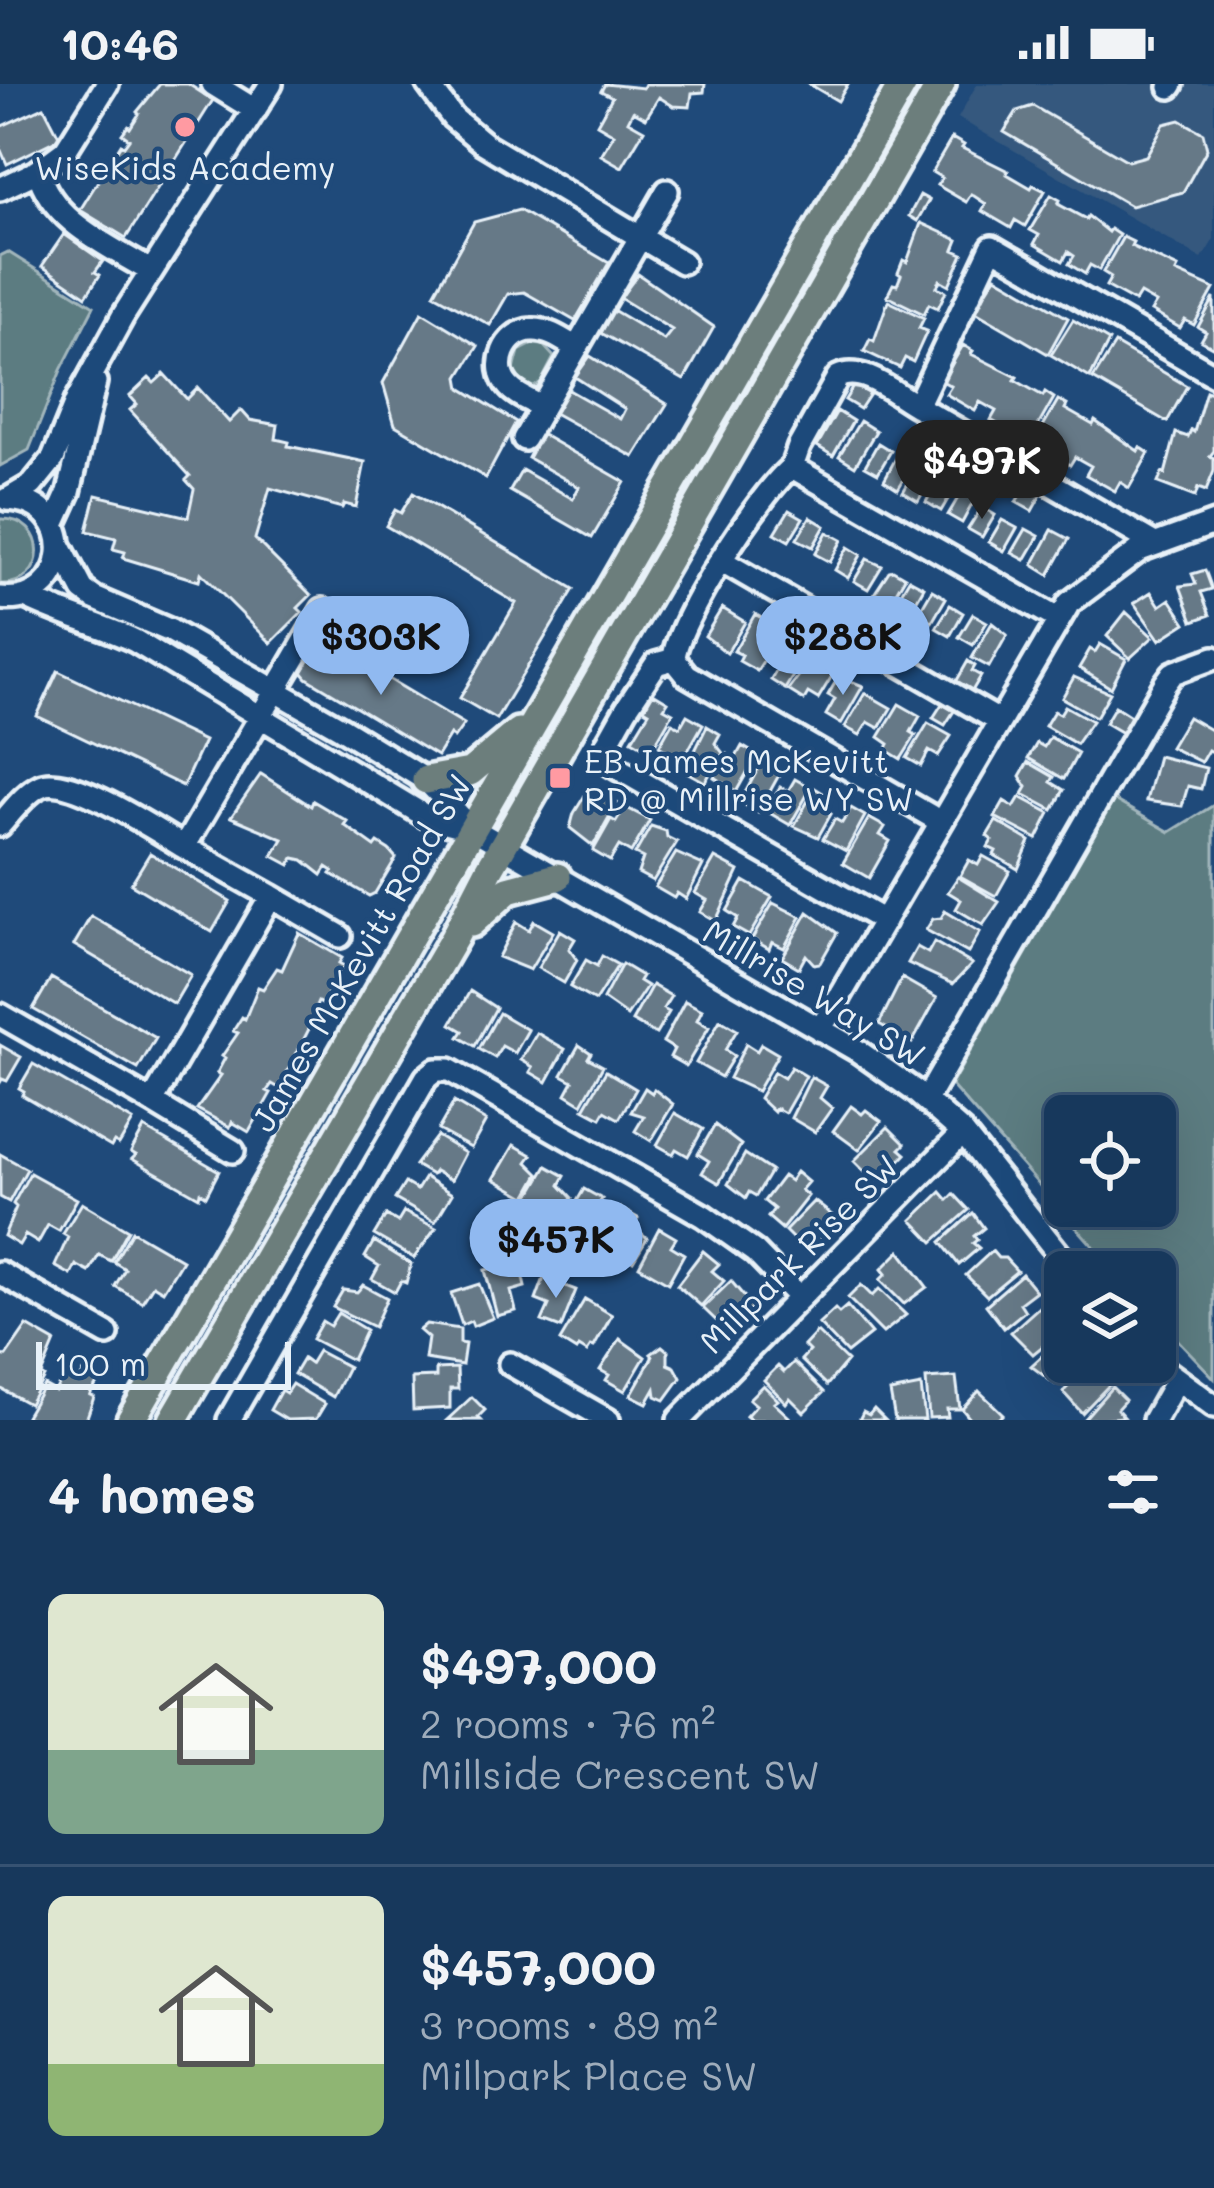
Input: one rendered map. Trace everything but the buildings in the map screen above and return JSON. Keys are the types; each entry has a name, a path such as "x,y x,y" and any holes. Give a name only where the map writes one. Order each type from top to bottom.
{"main road":[{"name":"James McKevitt Road SW","path":"131,1420 903,84"},
{"path":"173,1420 941,84"},
{"path":"426,780 470,772 543,708"},
{"path":"454,938 508,890 556,878"}],"street":[{"path":"0,189 38,171 64,151 107,84"},
{"path":"213,84 255,110"},
{"path":"5,499 32,485 53,459 77,400 150,271 272,84"},
{"path":"428,84 453,118 483,143 682,262"},
{"path":"38,171 50,201 67,217 150,271"},
{"path":"524,439 668,191"},
{"path":"917,406 992,247 1214,375"},
{"path":"542,407 505,381 500,365 505,347 521,332 539,329 576,348"},
{"path":"9,599 51,577 100,362"},
{"path":"941,822 687,674 674,659 676,640 776,479 792,467 828,394 846,372 858,372 1154,543"},
{"path":"792,467 1058,619"},
{"path":"5,499 36,506 57,536 82,590 171,631 426,780 472,829"},
{"path":"820,1030 1058,619 1086,587 1120,561 1154,543 1214,523"},
{"path":"722,561 999,722"},
{"path":"9,599 98,624 135,641 427,817 472,829"},
{"path":"184,847 322,610"},
{"path":"926,1100 1165,685 1173,673 1214,658"},
{"path":"674,659 656,664 626,709 607,743 605,754 612,765 884,921"},
{"path":"0,825 38,786 70,786 136,818 340,936"},
{"name":"Millrise Way SW","path":"472,829 858,1051 926,1100 963,1133 1056,1251"},
{"path":"152,1102 271,896"},
{"path":"0,1015 232,1150"},
{"path":"229,1420 426,1078 436,1070 448,1070 704,1216 754,1252 800,1298"},
{"name":"Millpark Rise SW","path":"679,1420 963,1133"},
{"path":"0,1273 106,1334"},
{"path":"510,1364 608,1420"},
{"path":"1176,1381 1214,1406"},
{"path":"1154,1420 1175,1383"}],"shaded area":[{"path":"977,84 1214,84 1214,239 1202,259 958,118"}],"green space":[{"path":"8,252 94,306 61,370 29,450 0,466 0,256"},
{"path":"543,345 554,357 533,388 522,383 514,370 519,351"},
{"path":"0,519 28,529 38,552 28,574 0,584"},
{"path":"1114,800 1170,832 1214,805 1214,1378 1176,1338 1176,1251 1097,1251 1076,1227 1176,1227 1176,1095 1044,1095 1044,1190 951,1085"}],"place":[{"name":"WiseKids Academy","path":"185,127"},
{"name":"EB James McKevitt RD @ Millrise WY SW","path":"560,778"}]}
